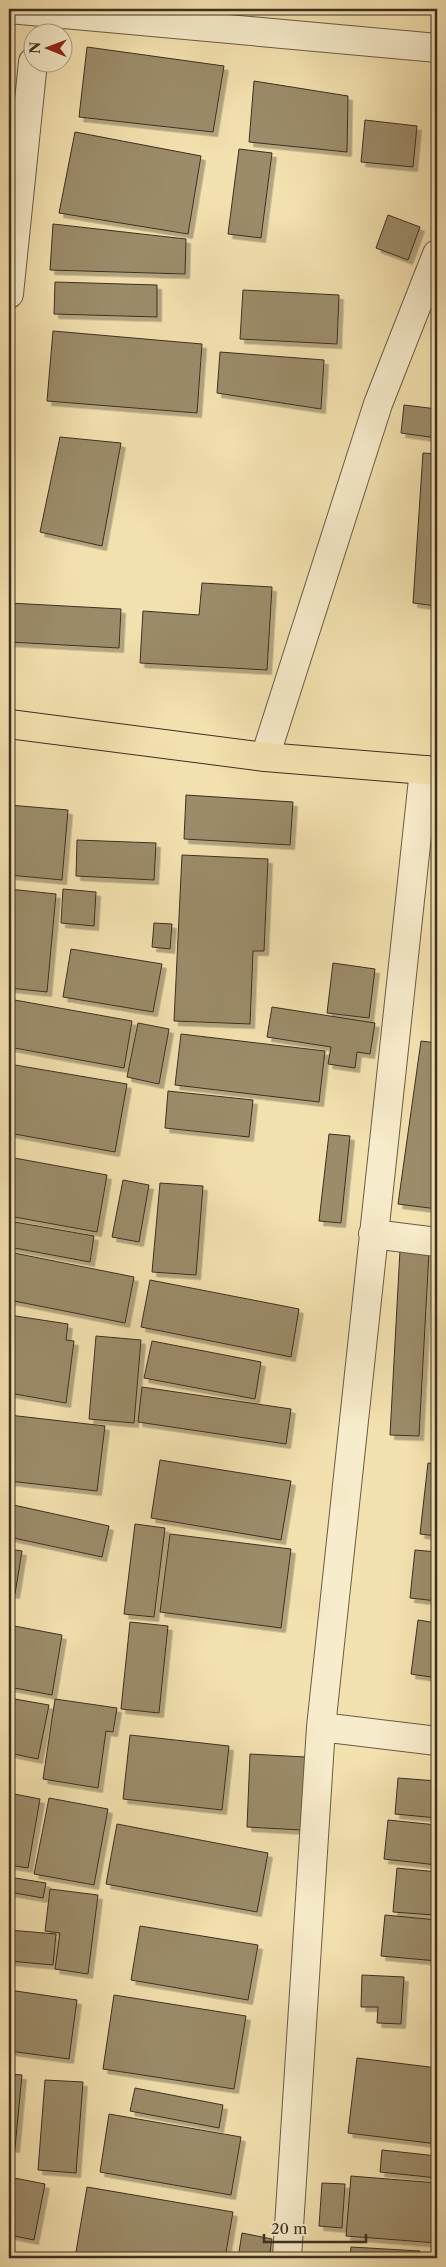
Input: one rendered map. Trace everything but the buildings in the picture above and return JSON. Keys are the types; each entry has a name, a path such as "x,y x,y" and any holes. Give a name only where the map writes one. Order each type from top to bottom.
{"main road":[{"path":"9,724 265,758 431,771"}],"street":[{"path":"9,9 35,22"},
{"path":"72,25 437,48"},
{"path":"9,294 32,72"},
{"path":"265,758 378,404 437,254"},
{"path":"287,2258 321,1727 373,1234 431,771"},
{"path":"373,1234 437,1242"},
{"path":"321,1727 437,1741"}]}
